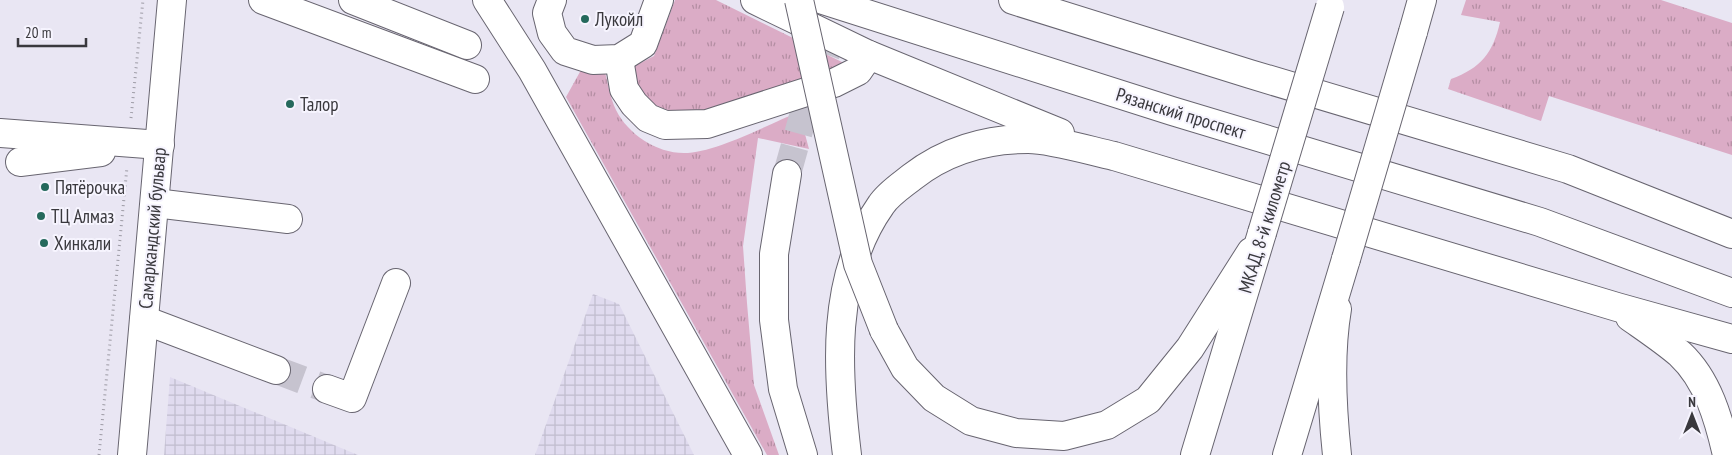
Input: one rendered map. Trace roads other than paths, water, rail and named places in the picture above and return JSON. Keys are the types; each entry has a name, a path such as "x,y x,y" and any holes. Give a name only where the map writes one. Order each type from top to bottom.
{"main road":[{"name":"Самаркандский бульвар","path":"132,455 172,0"},
{"path":"263,0 475,80"},
{"path":"353,0 467,45"},
{"path":"487,0 532,70 748,455"},
{"path":"552,0 547,13 552,33 565,52 593,60 619,59 643,44 659,0"},
{"path":"755,0 869,55 1114,156"},
{"path":"799,0 858,264 884,330 905,368 934,398 971,421 1016,433 1064,436 1107,425 1148,400 1184,356 1226,294 1262,233"},
{"name":"Рязанский проспект","path":"823,0 1172,111 1540,222 1732,293"},
{"path":"1013,0 1250,74 1568,169 1732,234"},
{"path":"1287,455 1422,0"},
{"name":"МКАД, 8-й километр","path":"1196,455 1331,4"},
{"path":"532,70 565,52"},
{"path":"619,59 624,89 634,104 648,118 666,125 707,124 834,83 858,71 869,55"},
{"path":"0,133 129,146"},
{"path":"847,455 840,392 841,322 853,260 866,230 882,203 928,165 955,151 995,141 1030,138 1114,156 1617,307 1732,339"},
{"path":"20,162 129,146 160,145"},
{"path":"787,174 774,254 774,320 783,389 803,455"},
{"path":"155,203 288,219"},
{"path":"1693,217 1732,226"},
{"path":"1336,455 1333,418 1334,325 1346,259"},
{"path":"327,389 352,398 396,283"},
{"path":"1617,307 1681,355 1693,370 1704,386 1719,420 1727,455"},
{"path":"144,320 276,370"}],"tunnel":[{"path":"787,174 807,102 830,43 856,0"},
{"path":"276,370 327,389"}],"place":[{"name":"Лукойл","path":"585,19"},
{"name":"Талор","path":"290,104"},
{"name":"Пятёрочка","path":"45,187"},
{"name":"ТЦ Алмаз","path":"41,216"},
{"name":"Хинкали","path":"44,243"}]}
